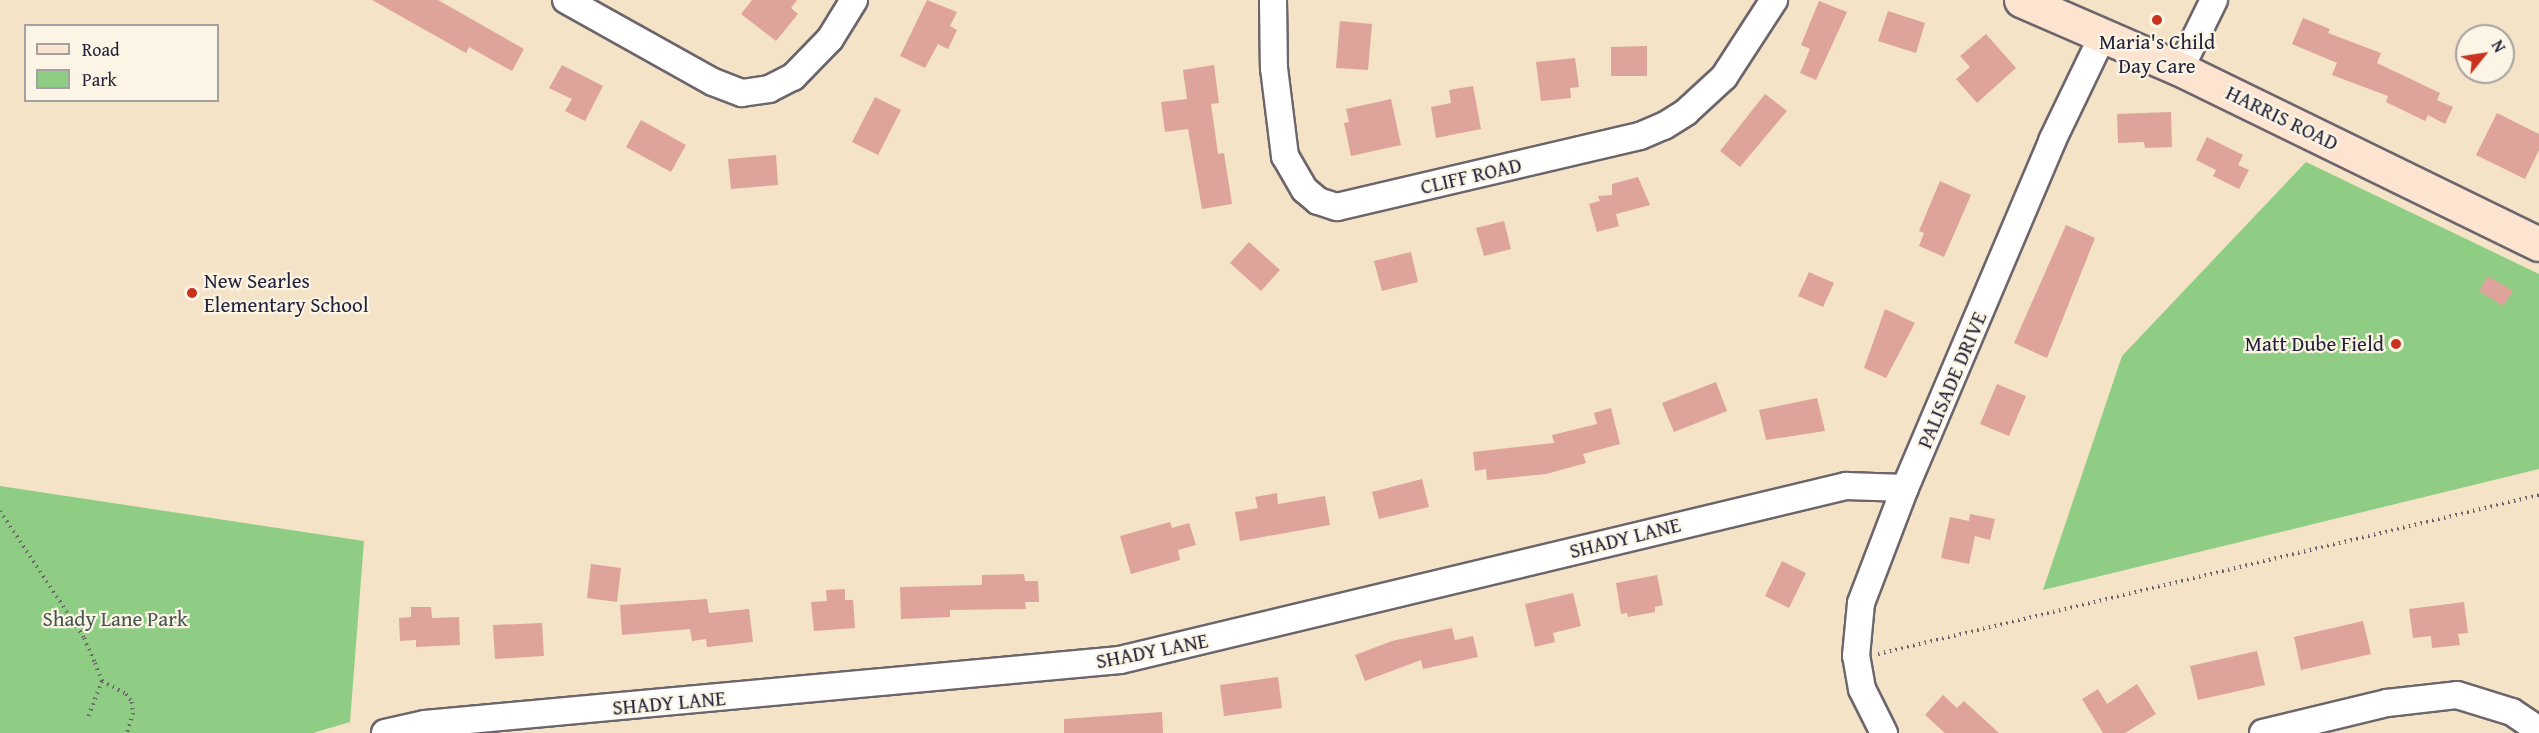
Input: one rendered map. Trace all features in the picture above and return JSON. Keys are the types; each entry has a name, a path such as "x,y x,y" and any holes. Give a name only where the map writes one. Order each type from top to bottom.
{"street":[{"path":"566,0 713,82 742,93 769,89 793,77 830,39 854,0"},
{"name":"CLIFF ROAD","path":"1273,0 1274,68 1285,156 1305,190 1318,201 1337,207 1640,136 1664,126 1686,112 1724,77 1774,0"},
{"name":"HARRIS ROAD","path":"2021,0 2180,69 2539,244"},
{"path":"2180,69 2214,0"},
{"name":"PALISADE DRIVE","path":"1884,733 1862,689 1856,634 1861,603 1905,488 2052,141 2103,35"},
{"name":"SHADY LANE","path":"385,733 425,724 1120,660 1846,486 1905,488"},
{"path":"2263,733 2387,703 2457,695 2512,712 2539,730"}],"path":[{"path":"1871,656 2539,495"},
{"path":"0,511 84,638 102,681 126,694 132,702 133,713 127,733"},
{"path":"88,717 102,681"}],"green space":[{"path":"2306,162 2539,274 2539,469 2043,590 2122,356"},
{"name":"Shady Lane Park","path":"0,486 364,541 350,722 313,733 0,733"}],"building":[{"path":"372,0 438,0 524,49 512,71 469,47 466,53"},
{"path":"752,0 797,0 791,8 798,14 776,41 741,14"},
{"path":"927,0 957,12 950,26 957,30 948,49 938,44 925,68 900,56"},
{"path":"1819,1 1847,12 1816,80 1800,73 1810,49 1801,45"},
{"path":"1888,11 1925,23 1916,53 1878,41"},
{"path":"2303,18 2330,29 2328,33 2381,53 2377,63 2440,93 2437,100 2453,107 2445,124 2428,115 2425,121 2386,102 2388,96 2332,75 2337,63 2292,44"},
{"path":"1340,21 1372,24 1368,70 1336,68"},
{"path":"1986,34 2016,68 1977,103 1956,79 1970,67 1960,56"},
{"path":"1647,46 1647,76 1611,76 1611,47"},
{"path":"1575,58 1579,87 1570,88 1571,98 1541,101 1536,62"},
{"path":"562,65 603,86 585,121 565,111 572,99 549,88"},
{"path":"1214,65 1219,103 1211,104 1218,154 1224,153 1232,204 1202,209 1188,129 1165,132 1161,102 1187,99 1183,70"},
{"path":"1473,86 1481,129 1436,138 1431,107 1451,103 1449,90"},
{"path":"1765,94 1787,111 1740,167 1720,151"},
{"path":"875,97 901,110 878,155 852,142"},
{"path":"1391,99 1401,145 1351,156 1344,123 1349,122 1346,109"},
{"path":"2171,112 2172,147 2145,148 2144,142 2118,143 2117,114"},
{"path":"2497,113 2539,134 2539,150 2525,179 2476,155"},
{"path":"641,120 686,145 671,172 626,147"},
{"path":"2207,137 2243,155 2238,165 2249,170 2239,189 2213,176 2216,170 2196,160"},
{"path":"776,155 778,185 731,189 728,159"},
{"path":"1638,177 1650,205 1616,214 1619,226 1597,232 1589,204 1600,201 1598,196 1612,195 1612,184"},
{"path":"1940,181 1971,195 1944,257 1919,246 1924,233 1919,231"},
{"path":"1504,221 1511,249 1484,256 1476,228"},
{"path":"2066,225 2095,238 2047,358 2014,343"},
{"path":"1249,242 1280,270 1261,291 1230,263"},
{"path":"1411,252 1418,282 1382,291 1374,261"},
{"path":"1809,272 1834,283 1823,307 1798,296"},
{"path":"2488,276 2513,291 2503,306 2479,291"},
{"path":"1885,309 1915,323 1886,378 1864,368"},
{"path":"1716,382 1727,411 1674,432 1662,403"},
{"path":"1997,384 2026,396 2009,436 1980,424"},
{"path":"1817,398 1825,431 1766,440 1759,410"},
{"path":"1611,408 1620,444 1583,454 1586,463 1546,474 1487,480 1486,469 1475,471 1473,452 1554,443 1552,435 1597,424 1594,413"},
{"path":"1422,479 1429,507 1379,519 1372,492"},
{"path":"1277,493 1278,504 1325,496 1330,525 1240,541 1235,512 1258,508 1255,497"},
{"path":"1970,514 1995,519 1990,540 1975,536 1969,564 1941,558 1950,517 1969,521"},
{"path":"1170,522 1172,528 1189,523 1196,545 1178,550 1180,560 1131,574 1120,536"},
{"path":"1782,561 1806,573 1789,608 1765,596"},
{"path":"591,564 621,568 617,602 587,598"},
{"path":"1024,574 1025,581 1038,581 1039,602 1025,602 1026,609 950,610 950,617 901,619 900,587 982,585 982,575"},
{"path":"1657,575 1663,605 1655,607 1655,612 1628,617 1627,613 1621,614 1616,583"},
{"path":"845,589 845,600 853,600 855,628 814,631 811,602 827,601 826,590"},
{"path":"1573,593 1581,626 1553,633 1555,642 1535,647 1525,604"},
{"path":"707,599 709,613 749,609 753,642 707,647 706,639 692,641 690,629 622,635 620,605"},
{"path":"2464,602 2468,633 2458,634 2460,645 2432,648 2431,636 2413,638 2409,609"},
{"path":"411,607 431,607 432,618 459,617 460,645 416,647 416,640 400,641 399,618 411,617"},
{"path":"2363,621 2371,654 2301,670 2294,637"},
{"path":"542,623 544,656 495,659 493,625"},
{"path":"1452,628 1455,640 1473,636 1478,657 1423,669 1421,660 1365,681 1355,655 1392,641"},
{"path":"2257,651 2265,685 2198,700 2190,666"},
{"path":"1278,677 1282,708 1224,716 1220,685"},
{"path":"2137,684 2156,714 2125,733 2103,733 2082,699 2098,689 2107,704"},
{"path":"1943,695 1957,708 1964,701 1999,733 1945,733 1925,715"},
{"path":"1162,712 1163,733 1064,733 1064,719"}],"place":[{"name":"Maria's Child Day Care","path":"2157,20"},
{"name":"New Searles Elementary School","path":"192,293"},
{"name":"Matt Dube Field","path":"2396,344"}]}
